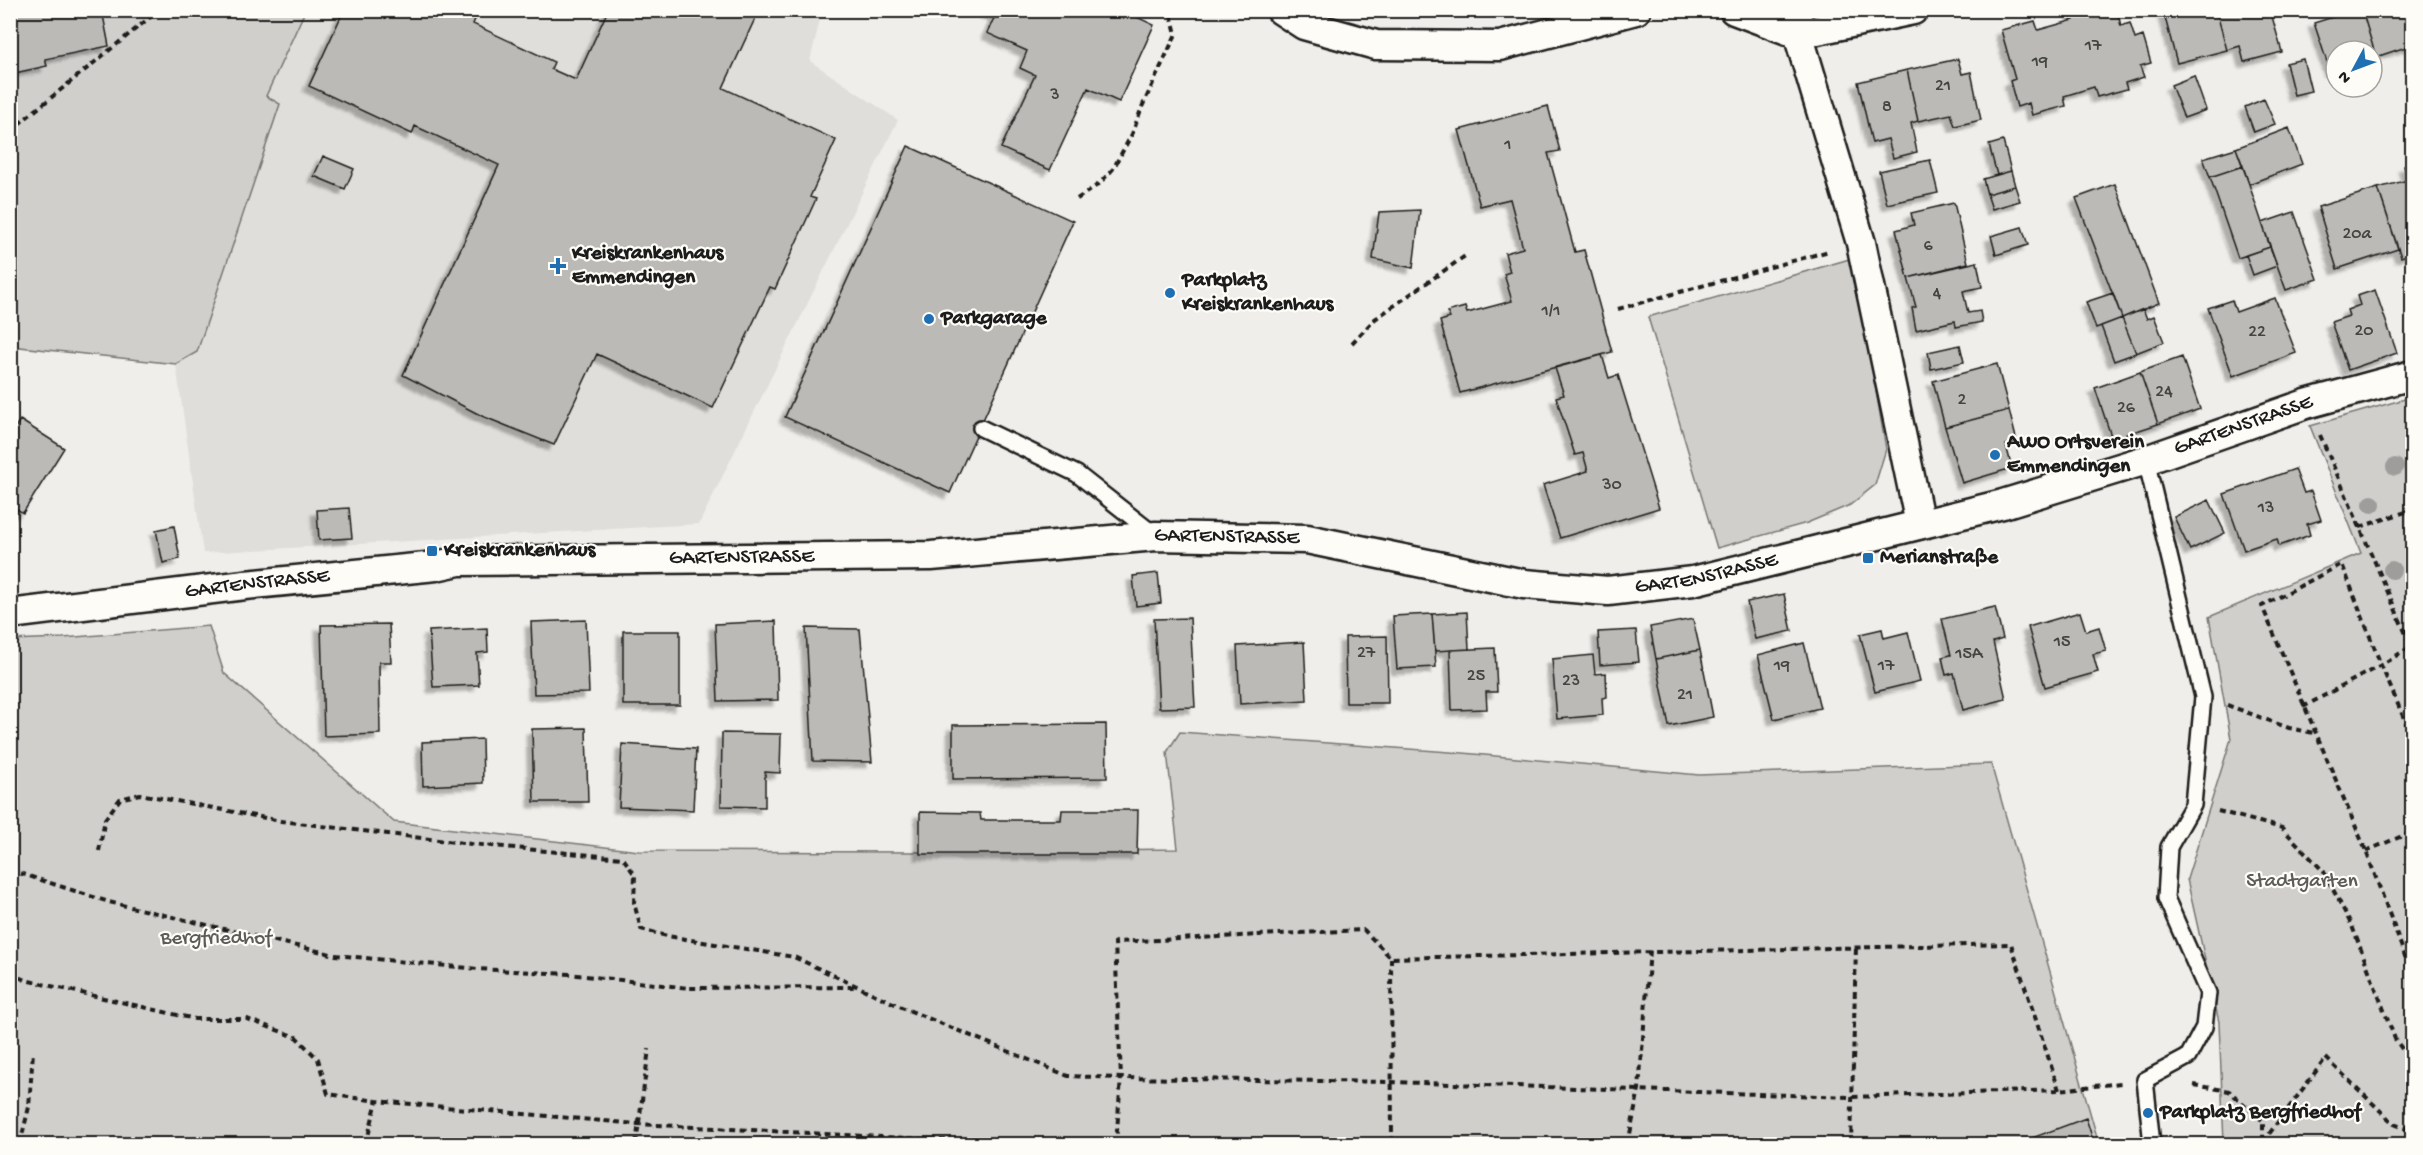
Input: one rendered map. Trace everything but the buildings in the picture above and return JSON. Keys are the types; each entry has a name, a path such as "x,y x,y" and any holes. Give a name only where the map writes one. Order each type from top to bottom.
{"street":[{"path":"1281,10 1304,25 1376,45 1489,46 1500,46 1636,10"},
{"path":"1734,10 1798,22 1913,10"},
{"path":"1798,22 1861,243 1920,524"},
{"name":"GARTENSTRASSE","path":"10,614 245,585 436,566 459,561 931,556 1156,536 1307,539 1524,584 1608,591 1693,581 2003,504 2146,460 2306,404 2412,375"}],"lane":[{"path":"981,428 1077,474 1156,536"},
{"path":"2146,460 2203,697 2193,805 2169,847 2166,898 2208,993 2204,1026 2188,1057 2145,1080 2152,1144"}],"path":[{"path":"10,131 159,10"},
{"path":"1077,198 1099,184 1113,169 1132,134 1176,34 1170,10"},
{"path":"1618,309 1861,243"},
{"path":"1352,343 1375,319 1468,254"},
{"path":"2303,707 2412,646 2306,404"},
{"path":"2360,527 2412,510"},
{"path":"2412,737 2342,564 2262,606 2314,734 2366,851 2412,975"},
{"path":"2203,697 2289,728 2314,734"},
{"path":"99,851 105,819 120,799 140,794 281,820 471,844 623,858 635,875 634,903 640,928 666,936 794,957 906,1009 1068,1076 1391,1082 1851,1097 2089,1088"},
{"path":"2193,805 2282,828 2324,872 2352,926 2395,1039 2412,1063"},
{"path":"2366,851 2412,832"},
{"path":"10,870 109,902 335,954 478,969 570,974 689,988 860,987"},
{"path":"1116,1144 1121,1078 1115,942 1364,930 1391,958 1392,1144"},
{"path":"1391,958 1650,950 2011,944 2060,1090"},
{"path":"1851,1144 1856,946"},
{"path":"1628,1144 1639,1089 1650,950"},
{"path":"10,973 26,980 195,1019 247,1019 296,1037 318,1059 328,1094 377,1101 638,1124 977,1144 1015,1144"},
{"path":"636,1144 649,1049"},
{"path":"20,1144 29,1107 33,1052"},
{"path":"2263,1144 2326,1058 2394,1124 2412,1131"},
{"path":"2212,1087 2229,1091 2263,1121 2263,1144"},
{"path":"366,1144 377,1101"}],"shaded area":[{"path":"305,11 822,11 810,61 898,120 699,524 203,553 176,364 197,351 280,104 266,97"}],"green space":[{"path":"10,11 305,11 266,96 280,104 197,352 176,364 11,346"},
{"path":"1853,258 1886,449 1875,485 1850,505 1807,523 1717,548 1648,317"},
{"name":"Stadtgarten","path":"2412,397 2412,1144 2224,1144 2219,1022 2187,879 2231,739 2209,617 2361,553 2310,426"},
{"name":"Bergfriedhof","path":"209,626 224,673 394,822 639,851 913,852 1178,849 1167,752 1180,732 1463,753 1699,775 1991,764 2099,1144 11,1144 10,640"}],"place":[{"name":"Kreiskrankenhaus Emmendingen","path":"558,266"},
{"name":"Parkplatz Kreiskrankenhaus","path":"1170,293"},
{"name":"Parkgarage","path":"929,319"},
{"name":"AWO Ortsverein Emmendingen","path":"1995,455"},
{"name":"Kreiskrankenhaus","path":"432,551"},
{"name":"Merianstraße","path":"1868,558"},
{"name":"Parkplatz Bergfriedhof","path":"2148,1113"}]}
